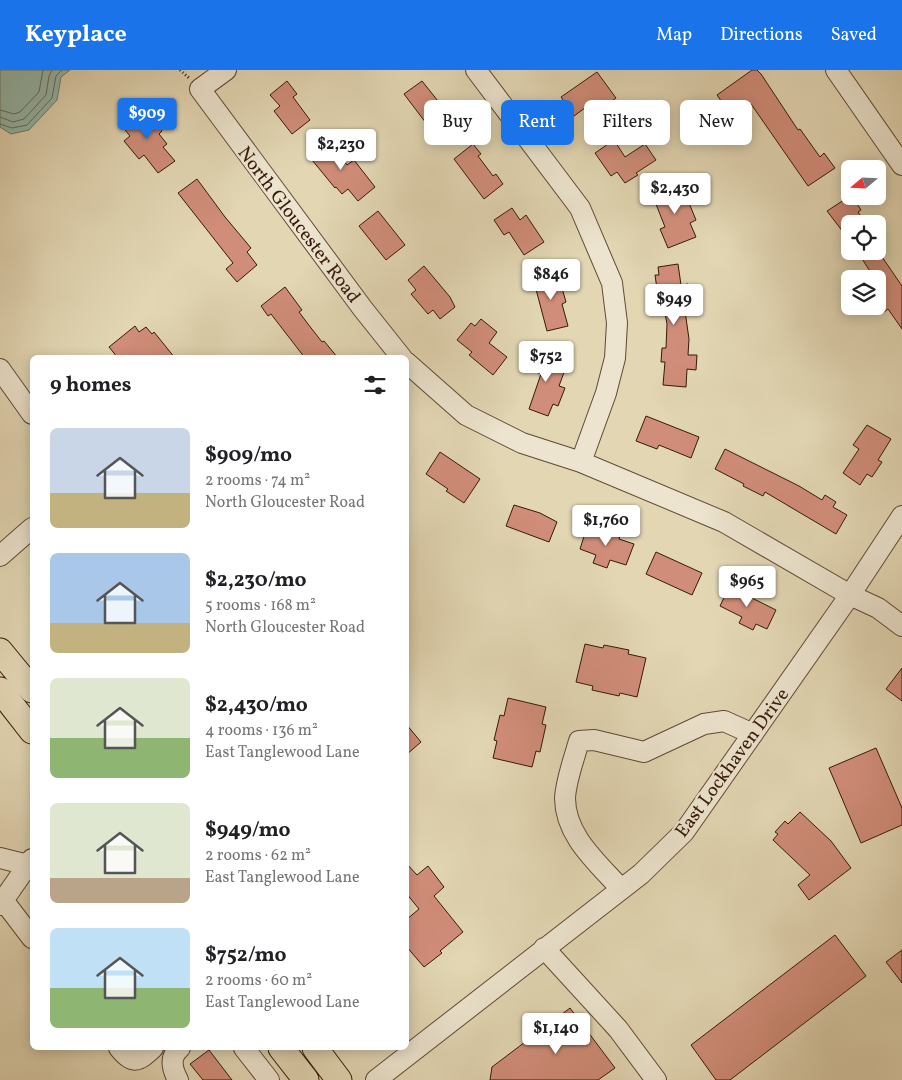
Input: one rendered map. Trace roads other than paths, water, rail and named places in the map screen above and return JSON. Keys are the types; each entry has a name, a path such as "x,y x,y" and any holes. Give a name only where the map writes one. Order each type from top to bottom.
{"main road":[{"path":"0,651 30,688"},
{"path":"0,690 30,728"},
{"path":"283,1050 306,1080"},
{"path":"316,1050 339,1080"}],"street":[{"name":"North Gloucester Road","path":"226,70 200,89 363,309 400,355"},
{"path":"476,70 580,208 612,283 617,323 615,358 606,393 581,462"},
{"path":"836,70 902,165"},
{"path":"409,365 466,415 522,443 581,462 724,522 850,595 878,608 902,626"},
{"path":"0,369 30,411"},
{"name":"East Lockhaven Drive","path":"376,1080 641,874 684,832 850,595 902,516"},
{"path":"0,556 30,530"},
{"path":"621,889 580,844 567,818 565,798 579,741 594,740 644,752 704,724 724,721 753,734"},
{"path":"0,858 30,862 2,902 30,936"},
{"path":"544,948 618,1029 650,1078"},
{"path":"121,1050 127,1058 135,1060 143,1057 151,1050"},
{"path":"246,1050 269,1080"},
{"path":"176,1053 172,1066 178,1080"},
{"path":"176,1053 192,1080"}],"water":[{"path":"0,70 70,70 61,77 57,100 29,130 11,134 0,127"}]}
